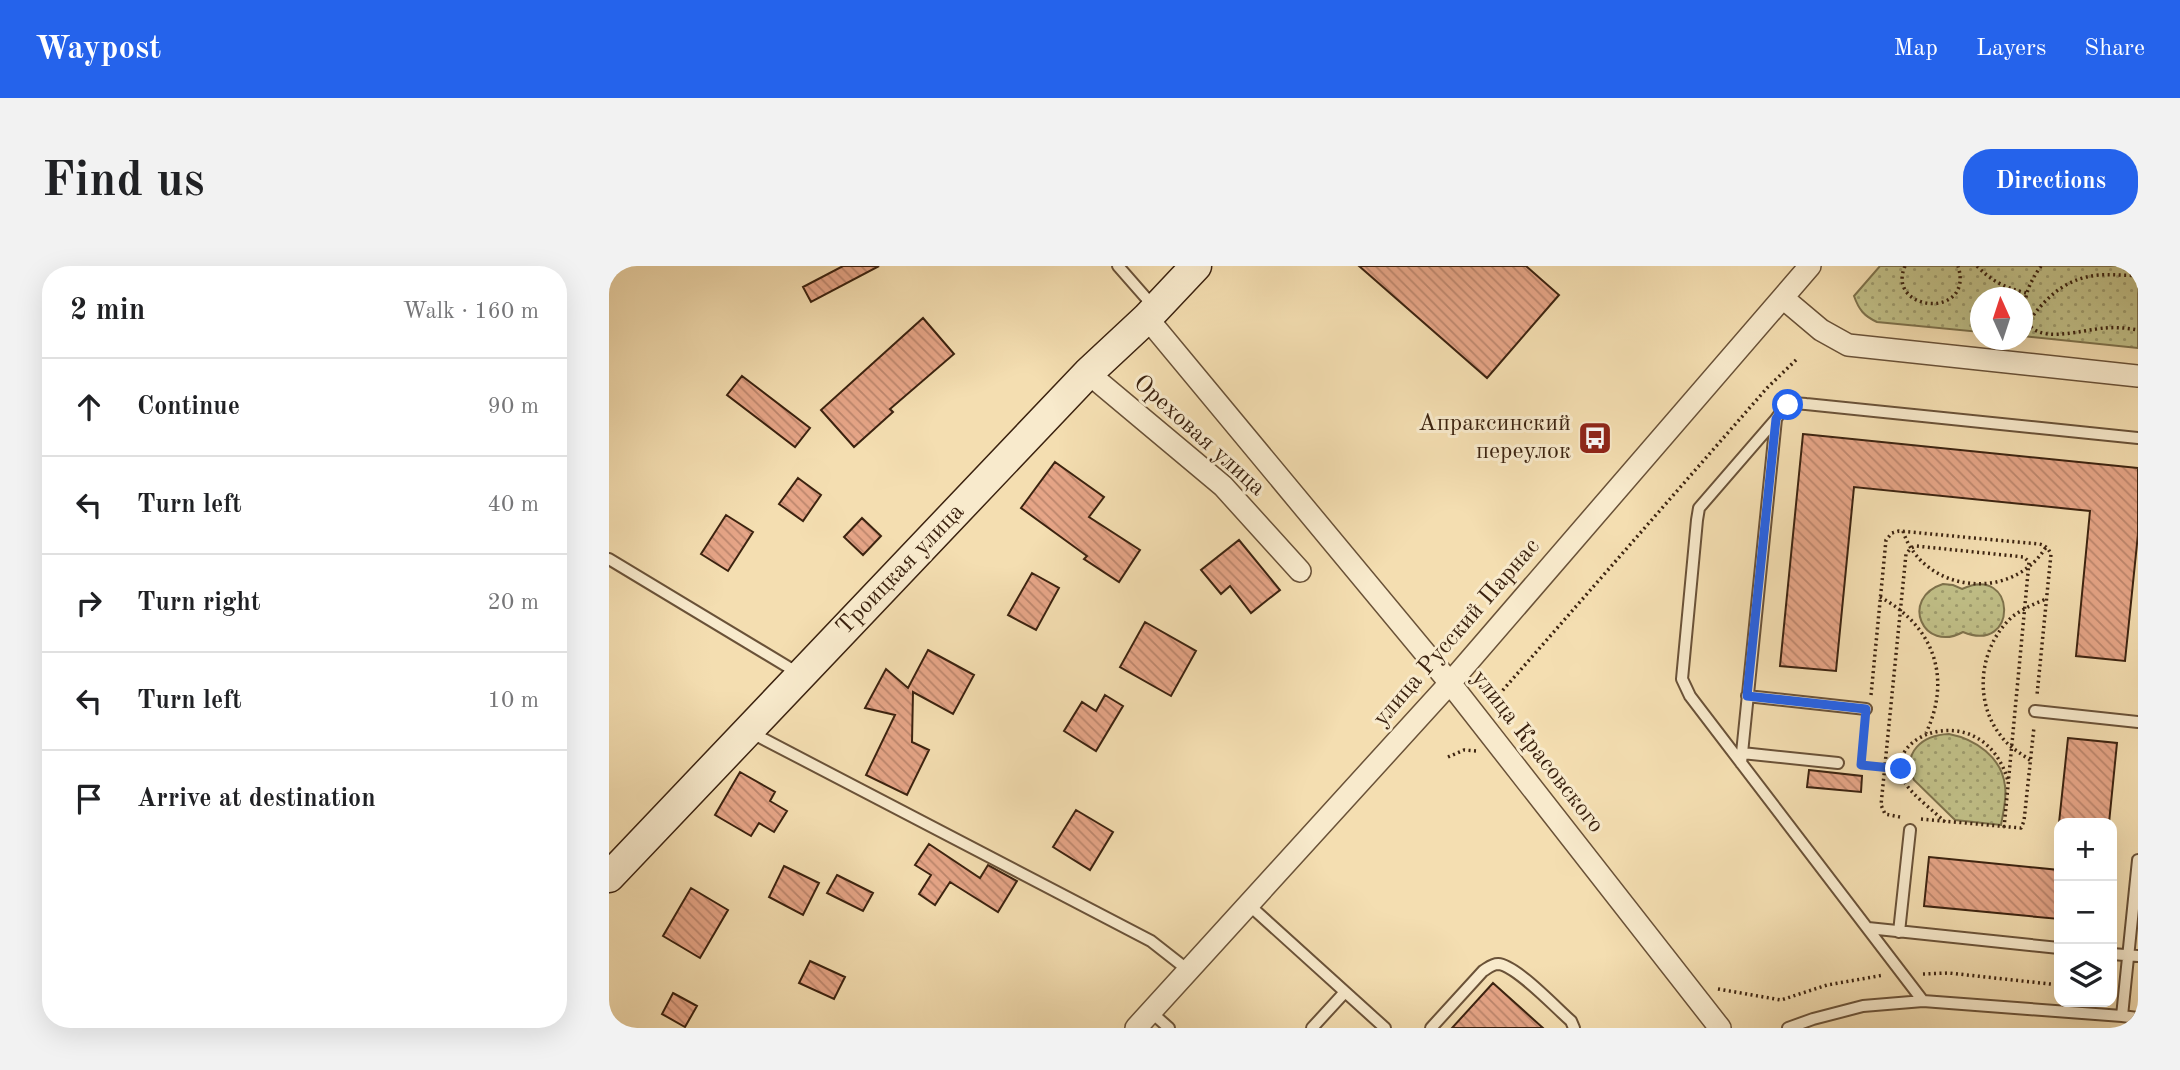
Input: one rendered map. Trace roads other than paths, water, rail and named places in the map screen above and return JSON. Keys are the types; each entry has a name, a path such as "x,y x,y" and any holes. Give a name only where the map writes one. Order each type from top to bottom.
{"street":[{"name":"Троицкая улица","path":"609,877 1088,373 1152,314 1196,266"},
{"name":"улица Русский Парнас","path":"1136,1028 1450,683 1810,266"},
{"path":"1783,298 1821,330 1848,345 2138,376"},
{"name":"улица Красовского","path":"1152,314 1450,683 1720,1028"},
{"name":"Ореховая улица","path":"1088,373 1223,486 1300,571"}],"lane":[{"path":"1118,266 1152,314"},
{"path":"1923,1001 1741,758 1691,696 1682,679 1697,520 1702,503 1781,411 1795,403 2138,438"},
{"path":"1741,758 1776,419"},
{"path":"609,559 801,675"},
{"path":"1747,696 1866,709"},
{"path":"2035,711 2138,722"},
{"path":"748,730 1151,941 1188,970"},
{"path":"1741,758 1837,763"},
{"path":"1899,932 1910,830"},
{"path":"2122,1016 2133,956 2138,860"},
{"path":"1248,904 1385,1028"},
{"path":"1868,928 2054,948"},
{"path":"1431,1028 1483,971 1500,964 1514,969 1571,1021 1574,1028"},
{"path":"1312,1028 1345,992"},
{"path":"1788,1028 1863,1006 1923,1001 2138,1018"},
{"path":"1151,1012 1169,1028"}],"place":[{"name":"Апраксинский переулок","path":"1595,438"}]}
